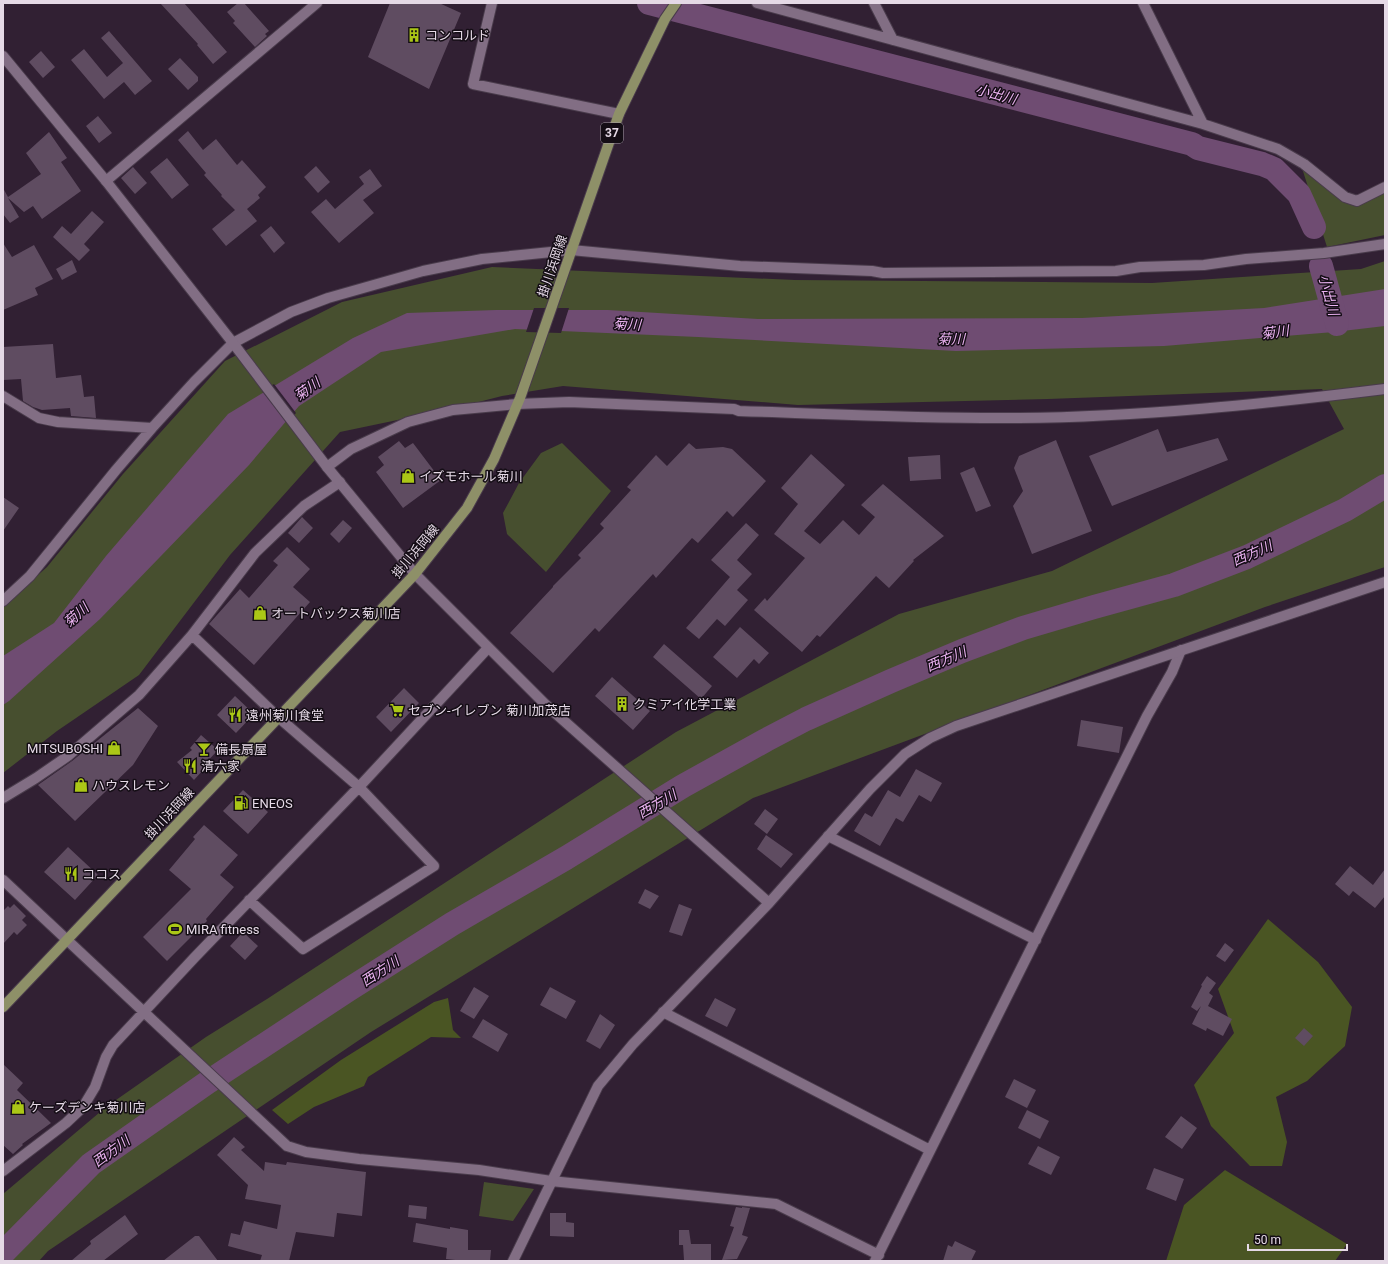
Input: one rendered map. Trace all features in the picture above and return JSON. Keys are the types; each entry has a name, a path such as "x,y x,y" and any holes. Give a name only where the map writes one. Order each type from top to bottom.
{"main road":[{"name":"掛川浜岡線","path":"3,1007 415,574 467,508 494,459 519,401 619,114 665,19 676,3"}],"street":[{"path":"106,181 317,3"},
{"path":"492,3 473,84 619,114"},
{"path":"757,3 1203,124 1278,148 1304,164 1345,197 1357,201 1385,187"},
{"path":"874,3 893,40"},
{"path":"1143,3 1203,124"},
{"path":"3,56 106,181 324,463 415,574 545,704 770,903"},
{"path":"3,600 30,576 152,428 194,382 234,345 291,312 328,298 423,272 482,259 571,250 740,266 872,271 883,273 1116,271 1140,267 1204,265 1385,244"},
{"path":"324,463 408,422 453,410 519,401 894,417 1018,418 1122,415 1251,405 1385,389"},
{"path":"3,396 39,418 58,422 152,428"},
{"path":"3,798 68,756 138,695 192,635 255,553 304,506 340,482"},
{"path":"512,1261 598,1086 633,1044 770,903 870,789 900,759 930,738 956,726 1385,582"},
{"path":"192,635 278,717 358,787 434,866 303,949 250,900"},
{"path":"3,1170 66,1123 83,1107 94,1087 106,1057 113,1046 488,648"},
{"path":"4,883 190,1053 287,1146 306,1152 359,1159 479,1170 551,1181 776,1204 877,1258 1147,716 1172,672 1181,650"},
{"path":"828,836 1036,940"},
{"path":"663,1012 930,1150"}],"green space":[{"path":"1302,168 1357,201 1385,189 1385,235 1327,247"},
{"path":"1385,261 1385,567 1265,607 753,798 371,1032 48,1251 39,1261 3,1261 3,1194 106,1107 206,1037 267,999 676,732 899,614 1052,571 1344,429 1322,389 1048,399 798,405 563,386 502,396 455,408 340,432 230,555 139,675 57,731 3,773 3,607 47,567 123,474 225,361 342,302 492,267 795,280 1152,283 1361,269"},
{"path":"562,443 611,491 546,572 507,534 503,513 519,483 541,453"},
{"path":"1268,919 1318,962 1352,1007 1345,1046 1307,1081 1276,1097 1287,1142 1282,1166 1250,1166 1211,1126 1194,1085 1234,1033 1218,989"},
{"path":"448,998 453,1030 461,1038 431,1037 368,1077 364,1086 314,1107 288,1124 272,1110 341,1060 434,1002"},
{"path":"1225,1170 1347,1244 1335,1261 1166,1261 1184,1205"},
{"path":"484,1182 534,1189 513,1221 479,1216"}],"water":[{"name":"菊川","path":"1385,289 1385,326 1334,332 1164,346 956,351 515,329 381,352 299,406 249,465 100,619 3,705 3,656 54,623 106,556 228,414 353,338 407,313 496,310 608,310 758,319 1082,318 1264,308"}],"pier":[{"path":"534,308 569,308 561,333 526,332"},
{"path":"274,384 296,413 287,423 262,391"}],"building":[{"path":"160,3 184,3 227,52 213,64 197,45 198,44"},
{"path":"238,3 244,3 269,31 265,34 267,36 255,47 233,23 235,21 227,12"},
{"name":"コンコルド","path":"390,3 439,3 461,13 429,89 368,57"},
{"path":"109,31 152,81 135,95 124,82 104,99 71,60 84,49 107,77 123,63 101,38"},
{"path":"41,51 55,67 43,78 29,62"},
{"path":"180,58 198,77 198,81 188,90 168,69"},
{"path":"98,116 112,133 99,143 86,126"},
{"path":"188,131 203,150 216,139 237,165 242,160 266,187 258,195 260,198 247,209 257,221 226,246 212,229 235,210 221,196 222,195 204,175 206,173 178,140"},
{"path":"49,132 67,158 61,162 81,191 42,219 33,206 24,212 8,198 19,217 10,223 3,214 3,188 8,197 41,174 26,153"},
{"path":"167,158 189,185 172,199 150,172"},
{"path":"316,166 330,182 318,193 304,177"},
{"path":"133,167 147,183 135,194 121,178"},
{"path":"370,169 382,186 363,200 374,213 339,243 311,212 326,199 335,209 364,184 359,177"},
{"path":"92,211 104,222 84,244 90,250 79,261 53,237 62,226 71,234"},
{"path":"271,226 285,243 274,253 260,235"},
{"path":"3,243 12,257 34,245 53,279 35,288 38,295 3,310"},
{"path":"72,260 77,272 62,280 56,269"},
{"path":"53,344 56,378 81,375 84,397 94,396 96,418 71,416 70,408 42,410 33,407 23,401 21,379 3,380 3,347"},
{"path":"1158,429 1167,452 1218,438 1228,460 1112,506 1089,456"},
{"path":"1056,440 1092,531 1032,554 1013,506 1023,491 1014,468 1019,456"},
{"name":"イズモホール菊川","path":"399,441 405,448 413,443 441,480 403,508 376,472 384,465 378,457"},
{"path":"689,443 696,449 723,447 732,449 766,481 733,517 727,511 698,543 692,538 656,578 653,574 599,632 595,628 553,673 510,633 581,558 578,555 604,528 600,524 631,490 627,487 656,455 667,466"},
{"path":"811,454 845,485 804,531 820,544 843,520 859,535 875,517 861,505 883,484 944,536 913,560 914,561 889,588 876,576 820,637 817,635 802,652 754,610 765,598 767,601 805,558 774,534 798,504 781,488"},
{"path":"940,455 941,479 910,481 908,457"},
{"path":"974,467 991,506 976,512 960,473"},
{"path":"3,497 19,508 3,531"},
{"path":"302,517 313,528 299,543 288,533"},
{"path":"343,520 352,528 339,543 330,534"},
{"path":"746,523 759,535 737,560 752,574 737,590 748,600 725,626 717,619 699,639 686,628 730,577 711,560"},
{"name":"オートバックス菊川店","path":"287,547 310,569 293,587 310,602 254,665 209,624 240,589 249,598 278,565 273,561"},
{"path":"740,627 769,653 759,664 754,659 737,678 713,657"},
{"path":"664,644 712,686 701,699 653,657"},
{"name":"クミアイ化学工業","path":"612,677 650,711 633,730 595,696"},
{"name":"セブン-イレブン 菊川加茂店","path":"404,688 419,703 391,732 376,717"},
{"name":"遠州菊川食堂","path":"235,696 254,714 236,733 217,715"},
{"path":"138,708 158,726 133,765 75,821 38,785 72,761"},
{"path":"1081,720 1123,727 1119,753 1077,746"},
{"path":"201,735 218,750 202,767 204,769 194,780 177,762 192,750 190,748"},
{"path":"916,769 942,783 931,802 919,795 903,822 896,818 880,846 854,831 865,813 872,817 888,790 900,797"},
{"path":"243,790 268,812 248,834 223,811"},
{"path":"765,809 778,819 767,834 754,824"},
{"path":"204,825 238,855 220,875 234,887 206,919 207,921 167,961 143,937 191,889 169,870 195,839 193,837"},
{"path":"766,835 793,854 781,868 757,849"},
{"name":"ココス","path":"68,847 98,875 75,900 44,872"},
{"path":"1350,866 1373,885 1385,869 1385,896 1375,908 1353,891 1349,896 1335,884"},
{"path":"645,889 659,896 650,909 638,903"},
{"path":"14,904 26,916 22,920 27,925 17,935 14,932 3,944 3,911 8,906 10,908"},
{"path":"679,904 692,909 682,936 669,932"},
{"path":"243,932 258,946 245,960 230,946"},
{"path":"1225,943 1234,950 1225,962 1216,956"},
{"path":"1207,976 1216,983 1209,993 1213,996 1208,1006 1232,1019 1223,1036 1207,1028 1206,1031 1192,1024 1201,1006 1197,1011 1191,1007 1202,986 1201,985"},
{"path":"474,987 489,996 474,1019 460,1011"},
{"path":"550,987 576,1001 566,1019 540,1005"},
{"path":"715,998 736,1009 727,1027 705,1016"},
{"path":"600,1014 615,1025 600,1049 586,1041"},
{"path":"483,1019 508,1034 498,1052 472,1037"},
{"path":"1304,1028 1313,1036 1304,1046 1295,1038"},
{"name":"ケーズデンキ菊川店","path":"3,1064 23,1083 17,1090 51,1123 22,1144 23,1145 13,1154 3,1145"},
{"path":"1014,1079 1036,1090 1027,1108 1005,1097"},
{"path":"1027,1110 1049,1121 1040,1139 1018,1128"},
{"path":"1181,1116 1197,1128 1182,1149 1165,1137"},
{"path":"234,1137 245,1147 241,1150 264,1171 265,1162 286,1165 287,1162 366,1172 362,1216 337,1213 334,1237 296,1232 289,1261 260,1261 262,1255 228,1246 231,1233 240,1235 244,1221 277,1229 281,1205 245,1199 248,1185 217,1155"},
{"path":"1038,1146 1060,1157 1051,1175 1028,1164"},
{"path":"1154,1168 1184,1179 1176,1201 1146,1189"},
{"path":"409,1205 427,1207 426,1219 408,1217"},
{"path":"736,1207 750,1208 742,1235 748,1237 737,1259 722,1260 734,1227 730,1226"},
{"path":"550,1213 566,1213 566,1222 574,1223 574,1237 550,1236"},
{"path":"125,1215 138,1234 103,1261 71,1261 91,1244 90,1241"},
{"path":"416,1223 450,1229 450,1227 468,1230 468,1250 491,1250 490,1261 446,1259 447,1248 413,1242"},
{"path":"679,1230 689,1230 691,1244 711,1244 711,1260 684,1260 683,1245 679,1245"},
{"path":"195,1236 199,1236 218,1261 163,1261"},
{"path":"955,1241 976,1251 971,1261 943,1261 948,1245 952,1247"}],"waterway":[{"name":"小出川","path":"649,3 1192,144 1198,148 1262,164 1274,169 1299,194 1314,227"},
{"name":"小出川","path":"1321,266 1337,324"},
{"name":"西方川","path":"3,1253 91,1164 208,1082 452,924 566,858 683,786 806,719 891,681 962,651 1023,628 1174,585 1247,557 1345,510 1385,486"}],"place":[{"name":"コンコルド","path":"414,35"},
{"name":"イズモホール菊川","path":"408,476"},
{"name":"オートバックス菊川店","path":"260,613"},
{"name":"クミアイ化学工業","path":"622,704"},
{"name":"セブン-イレブン 菊川加茂店","path":"397,710"},
{"name":"遠州菊川食堂","path":"235,715"},
{"name":"MITSUBOSHI","path":"114,748"},
{"name":"備長扇屋","path":"204,749"},
{"name":"清六家","path":"190,766"},
{"name":"ハウスレモン","path":"81,785"},
{"name":"ENEOS","path":"241,803"},
{"name":"ココス","path":"71,874"},
{"name":"MIRA fitness","path":"175,929"},
{"name":"ケーズデンキ菊川店","path":"18,1107"}]}
